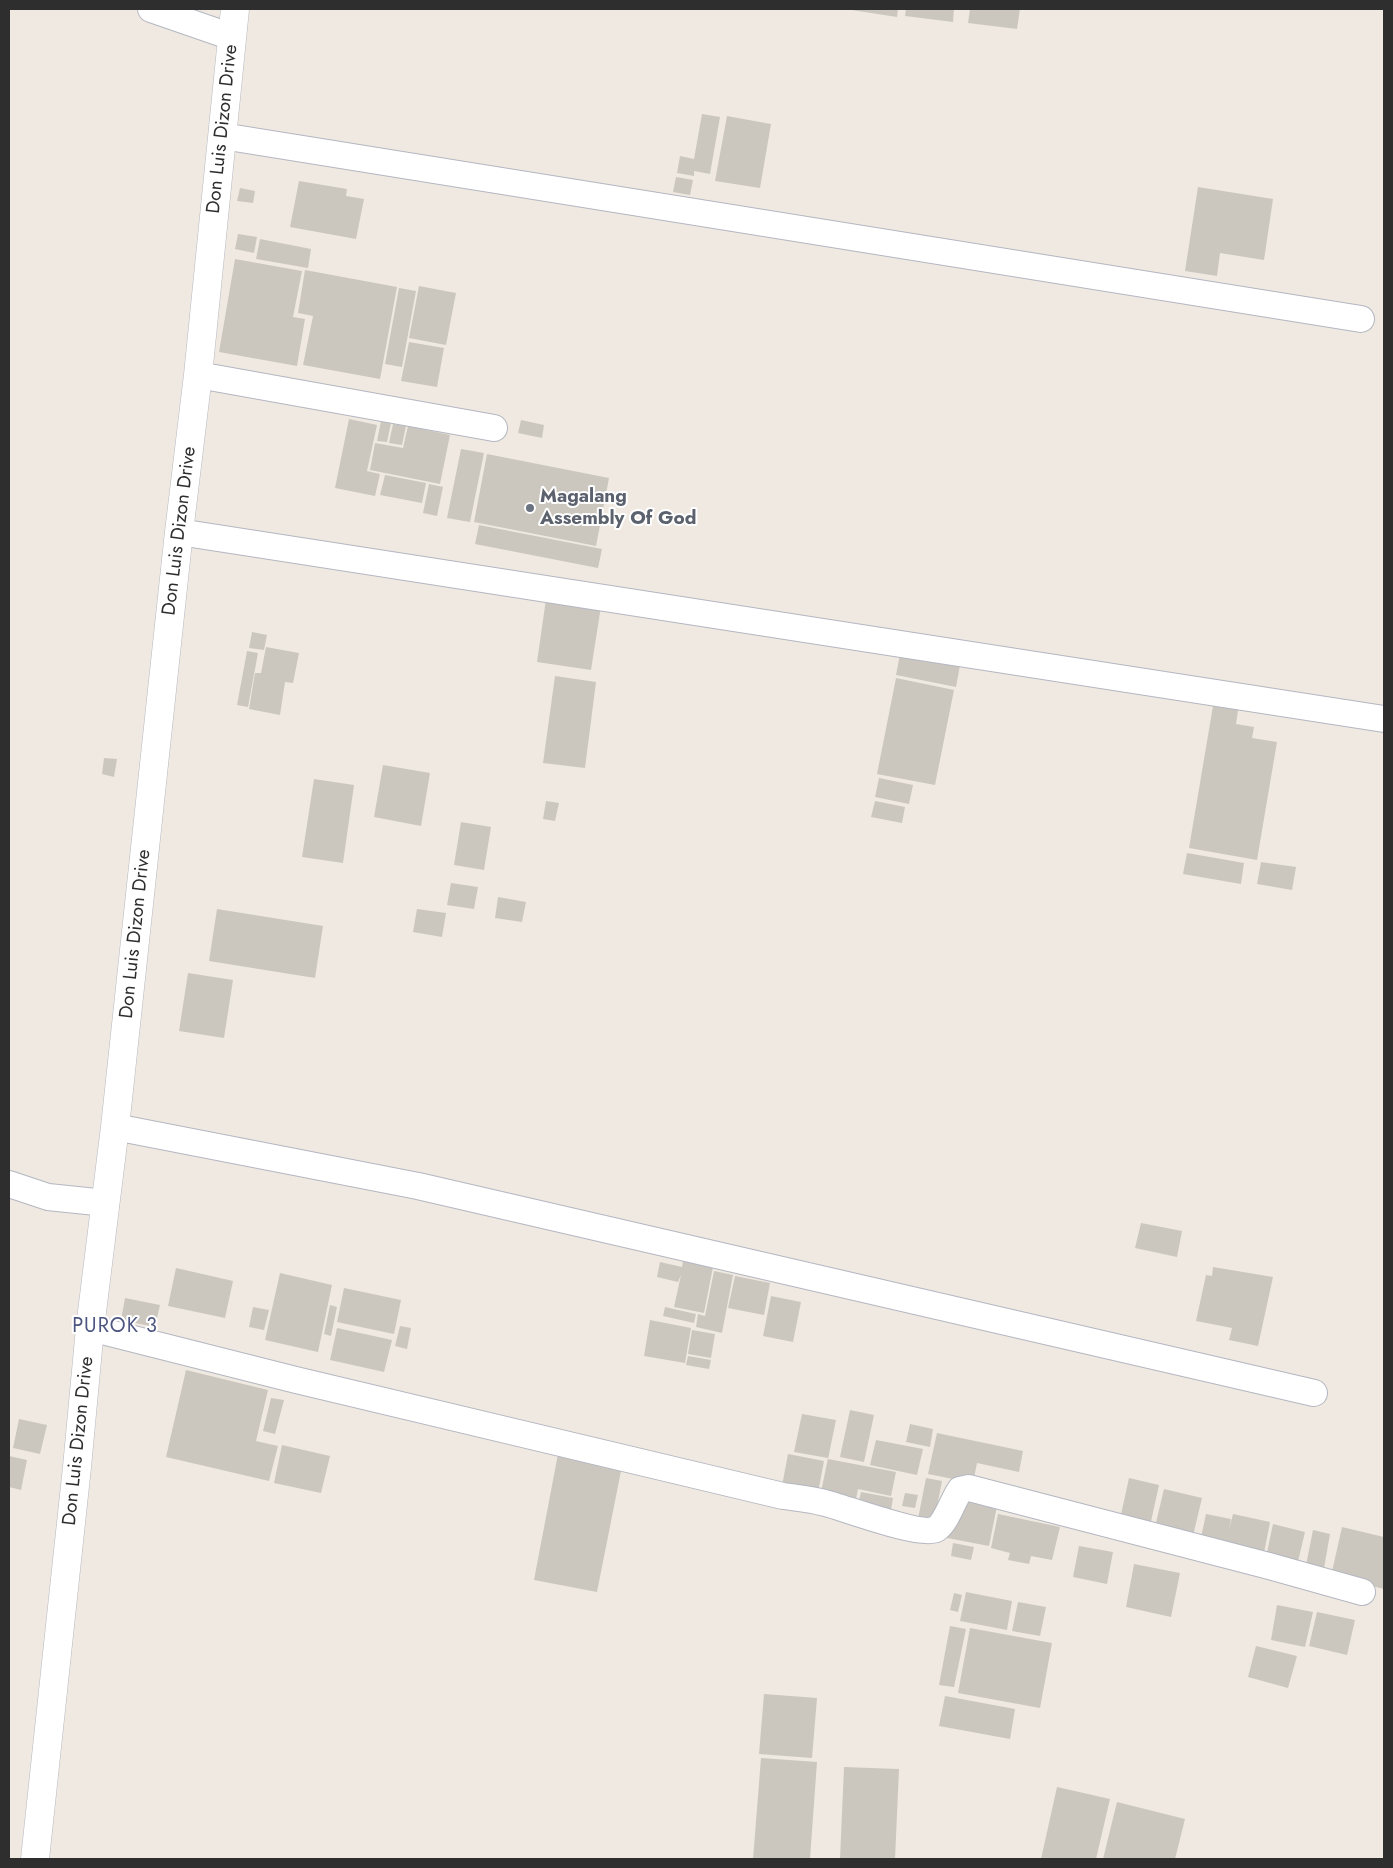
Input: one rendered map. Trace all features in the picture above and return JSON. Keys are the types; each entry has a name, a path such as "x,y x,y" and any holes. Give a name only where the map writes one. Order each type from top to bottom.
{"street":[{"path":"151,9 232,37"},
{"name":"Don Luis Dizon Drive","path":"35,1859 78,1467 90,1328 115,1127 179,532 198,374 235,9"},
{"path":"222,136 1361,319"},
{"path":"198,374 494,428"},
{"path":"179,532 1384,719"},
{"path":"115,1127 418,1186 1314,1393"},
{"path":"9,1184 48,1197 106,1203"},
{"path":"90,1328 306,1382 783,1496 823,1502 912,1529 928,1531 936,1529 943,1522 960,1490 969,1488 1362,1592"}],"building":[{"path":"845,9 898,9 897,17"},
{"path":"906,9 954,9 953,22 905,16"},
{"path":"970,9 1020,9 1017,29 968,23"},
{"path":"702,114 720,117 710,174 694,171 694,176 677,173 680,156 694,159"},
{"path":"727,116 771,124 760,188 715,181"},
{"path":"676,177 693,180 690,195 673,192"},
{"path":"299,181 347,189 346,196 364,199 356,239 290,227"},
{"path":"1198,187 1273,199 1264,260 1220,253 1217,276 1185,271"},
{"path":"240,188 255,191 253,203 237,201"},
{"path":"238,234 257,237 254,253 235,249"},
{"path":"260,239 311,249 308,268 256,259"},
{"path":"235,259 302,271 293,317 305,319 297,366 219,352"},
{"path":"305,270 397,287 380,379 303,365 313,316 298,313"},
{"path":"419,286 456,293 446,345 409,338"},
{"path":"399,288 416,291 402,367 385,364"},
{"path":"409,342 444,348 437,387 401,381"},
{"path":"349,419 377,425 367,471 380,474 375,496 335,488"},
{"path":"521,420 544,425 542,438 518,433"},
{"path":"381,421 391,423 387,442 377,441"},
{"path":"393,424 406,426 402,445 389,443"},
{"path":"408,426 450,435 440,484 370,470 375,443 403,448"},
{"path":"461,449 484,453 470,522 447,518"},
{"path":"487,454 609,478 596,546 474,522"},
{"path":"385,475 426,483 422,503 380,495"},
{"path":"429,484 443,487 437,516 423,513"},
{"path":"479,525 602,549 598,568 475,544"},
{"path":"547,592 602,600 591,670 537,662"},
{"path":"252,632 267,635 264,650 249,648"},
{"path":"266,647 299,653 293,683 285,682 280,715 249,709 255,673 261,673"},
{"path":"901,649 961,660 956,687 896,675"},
{"path":"247,651 258,653 248,707 237,705"},
{"path":"555,676 596,682 585,768 543,763"},
{"path":"896,678 954,690 935,785 877,774"},
{"path":"1214,700 1239,704 1236,724 1254,727 1252,738 1277,742 1257,860 1189,848"},
{"path":"104,758 117,759 114,777 102,774"},
{"path":"383,765 430,773 421,826 374,817"},
{"path":"879,778 913,785 909,804 875,797"},
{"path":"314,779 354,785 343,863 302,857"},
{"path":"546,801 559,803 555,821 543,819"},
{"path":"875,801 905,807 902,823 871,817"},
{"path":"461,822 491,827 484,870 454,865"},
{"path":"1187,853 1244,863 1241,884 1183,874"},
{"path":"1261,862 1296,867 1292,890 1257,884"},
{"path":"451,883 478,887 474,909 447,905"},
{"path":"498,897 526,902 522,922 495,918"},
{"path":"217,909 323,926 315,978 209,961"},
{"path":"417,909 446,913 442,937 413,932"},
{"path":"188,973 233,980 224,1038 179,1031"},
{"path":"1141,1223 1182,1231 1177,1257 1135,1248"},
{"path":"683,1261 713,1267 704,1313 674,1307 681,1275 678,1282 657,1277 660,1262 682,1267"},
{"path":"1213,1267 1273,1277 1258,1346 1229,1340 1232,1328 1196,1321 1206,1275 1212,1276"},
{"path":"176,1268 233,1281 225,1318 168,1306"},
{"path":"714,1271 733,1275 722,1333 696,1327 698,1314 705,1316"},
{"path":"280,1273 332,1285 318,1352 265,1340"},
{"path":"735,1276 770,1283 764,1315 728,1308"},
{"path":"344,1288 401,1300 394,1334 337,1322"},
{"path":"771,1296 801,1302 793,1342 763,1336"},
{"path":"125,1298 160,1305 155,1327 121,1320"},
{"path":"330,1305 337,1307 331,1336 324,1334"},
{"path":"253,1307 269,1310 264,1330 249,1327"},
{"path":"665,1307 696,1314 694,1323 663,1316"},
{"path":"650,1320 691,1328 685,1363 644,1356"},
{"path":"400,1326 411,1328 407,1349 395,1346"},
{"path":"337,1328 392,1340 384,1372 330,1360"},
{"path":"692,1330 715,1334 711,1358 688,1354"},
{"path":"688,1356 711,1360 709,1369 686,1365"},
{"path":"186,1370 268,1390 256,1441 278,1446 269,1481 166,1457"},
{"path":"271,1398 284,1400 275,1434 263,1431"},
{"path":"850,1410 874,1415 864,1462 840,1457"},
{"path":"802,1414 836,1420 828,1459 896,1472 891,1496 858,1489 855,1504 820,1497 828,1458 794,1452"},
{"path":"19,1419 47,1425 40,1454 13,1448"},
{"path":"910,1424 933,1429 930,1447 906,1442"},
{"path":"937,1433 1023,1451 1019,1472 977,1463 973,1483 928,1474"},
{"path":"876,1440 923,1449 917,1475 870,1465"},
{"path":"282,1445 330,1456 321,1493 274,1483"},
{"path":"558,1454 622,1466 597,1592 534,1580"},
{"path":"788,1454 824,1461 817,1498 781,1491"},
{"path":"9,1456 27,1460 21,1490 9,1487"},
{"path":"926,1478 942,1481 933,1527 917,1524"},
{"path":"1129,1478 1159,1485 1150,1526 1120,1519"},
{"path":"1164,1489 1202,1498 1192,1540 1154,1531"},
{"path":"861,1492 893,1498 890,1516 857,1510"},
{"path":"905,1493 918,1495 915,1508 902,1506"},
{"path":"956,1498 997,1506 989,1546 947,1538"},
{"path":"998,1514 1060,1527 1052,1560 1031,1556 1029,1564 1008,1560 1010,1553 991,1548"},
{"path":"1206,1514 1231,1519 1229,1530 1233,1514 1270,1522 1264,1553 1200,1542"},
{"path":"1273,1524 1305,1532 1296,1570 1265,1562"},
{"path":"1342,1527 1384,1537 1384,1589 1331,1576"},
{"path":"1313,1530 1330,1534 1323,1574 1305,1570"},
{"path":"953,1543 974,1547 971,1560 951,1556"},
{"path":"1079,1546 1113,1552 1107,1584 1073,1577"},
{"path":"1134,1564 1180,1573 1171,1617 1126,1607"},
{"path":"966,1592 1012,1601 1007,1630 960,1621"},
{"path":"954,1593 962,1595 958,1612 950,1610"},
{"path":"1018,1602 1046,1607 1040,1636 1012,1631"},
{"path":"1277,1605 1313,1612 1305,1647 1271,1640"},
{"path":"1317,1612 1355,1620 1347,1655 1309,1646"},
{"path":"950,1626 966,1629 954,1687 939,1685"},
{"path":"970,1628 1052,1643 1040,1708 958,1693"},
{"path":"1256,1646 1297,1656 1288,1688 1248,1677"},
{"path":"764,1694 817,1698 812,1758 759,1754"},
{"path":"945,1696 1015,1709 1010,1739 939,1726"},
{"path":"761,1758 817,1762 810,1859 753,1859"},
{"path":"844,1767 899,1769 895,1859 840,1859"},
{"path":"1057,1787 1110,1799 1096,1859 1041,1859"},
{"path":"1117,1802 1185,1819 1175,1859 1103,1859"}],"place":[{"name":"Magalang Assembly Of God","path":"530,508"}],"district":[{"name":"PUROK 3","path":"115,1327"}]}
